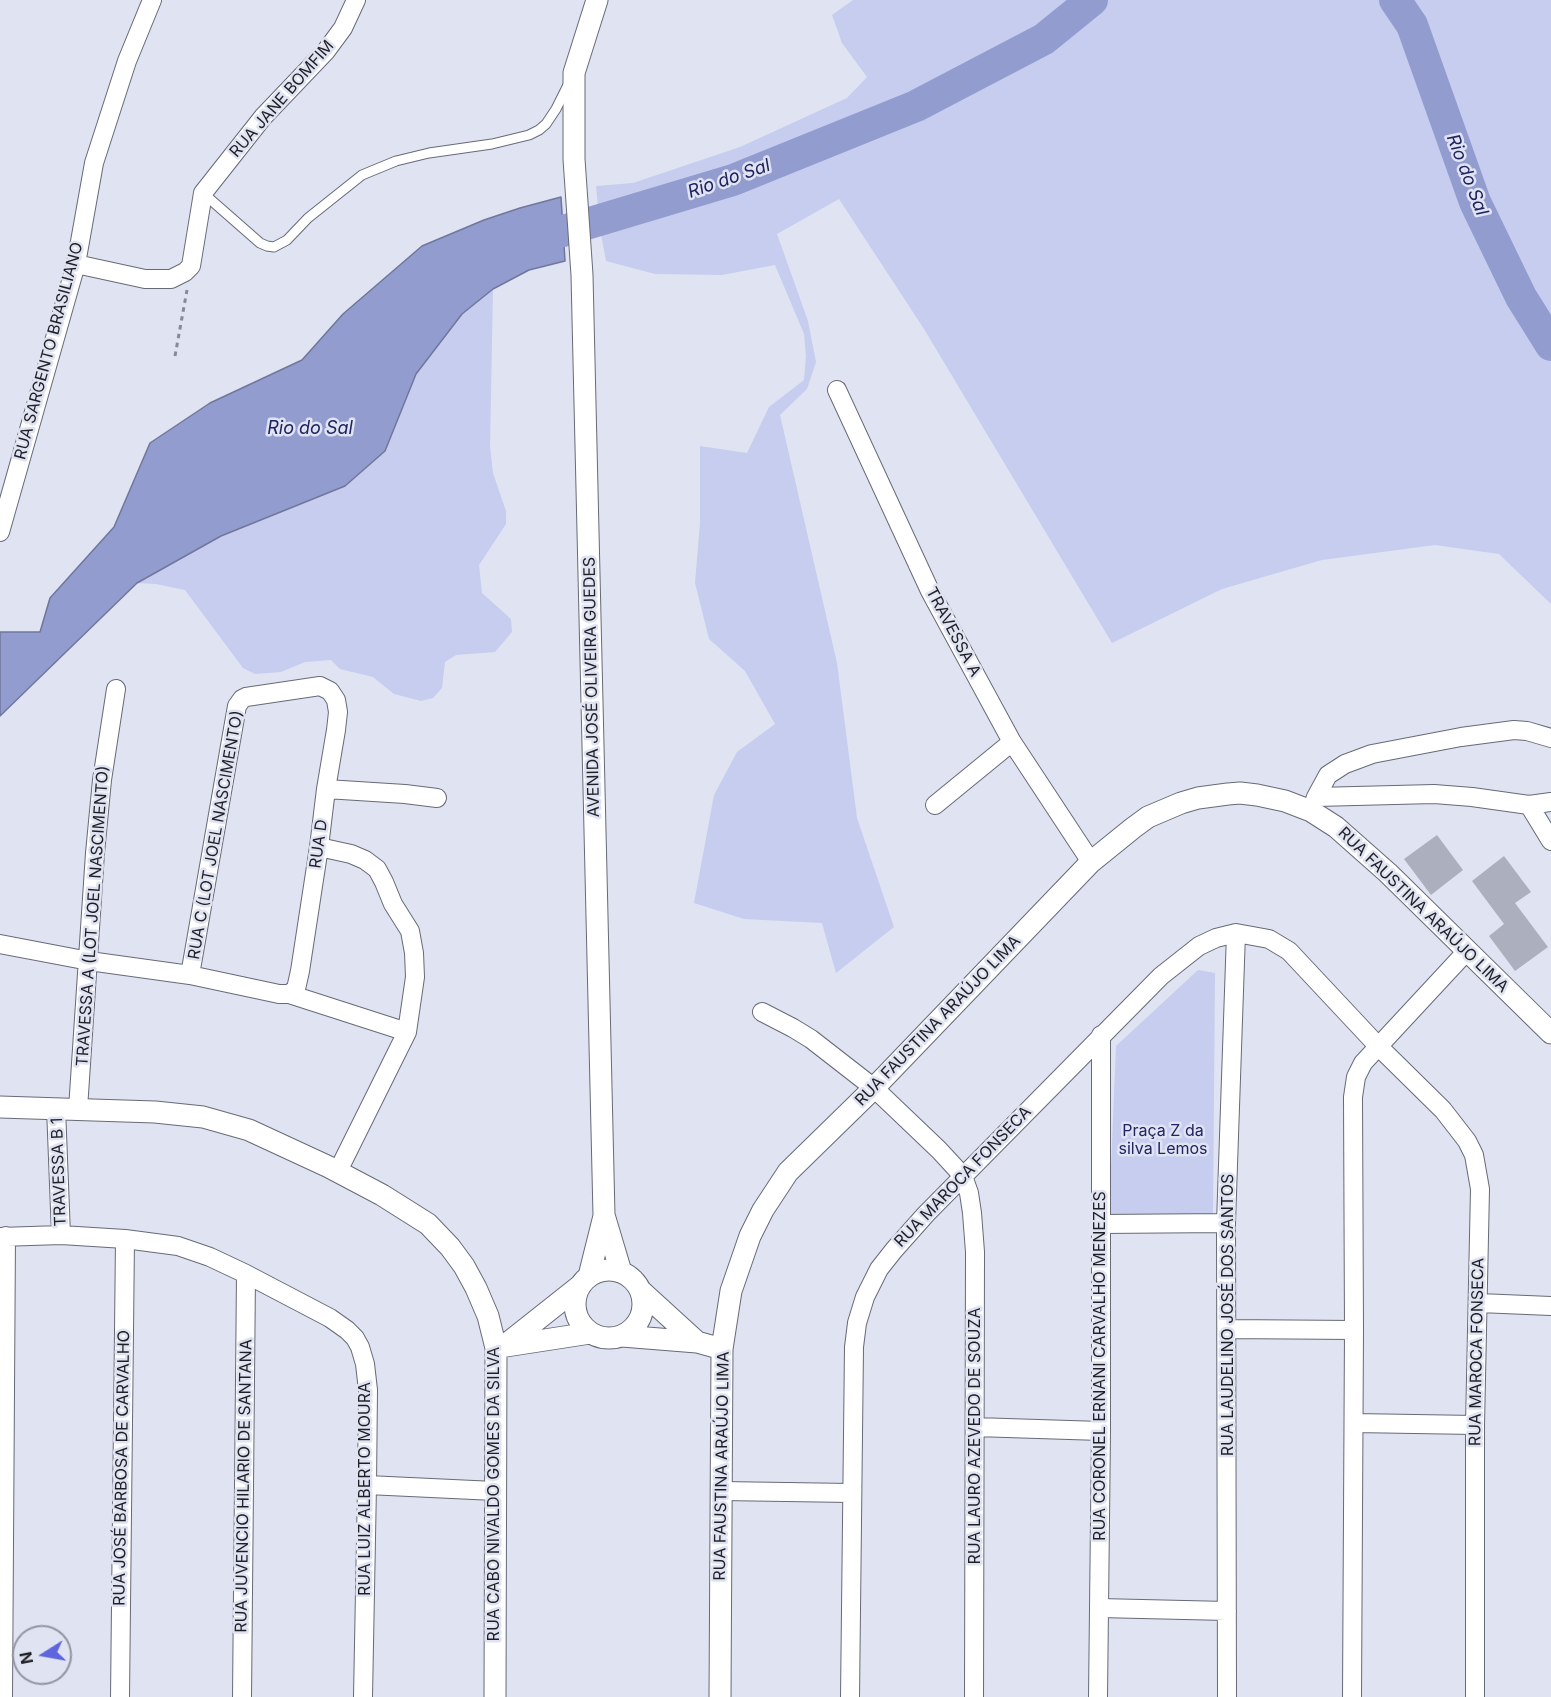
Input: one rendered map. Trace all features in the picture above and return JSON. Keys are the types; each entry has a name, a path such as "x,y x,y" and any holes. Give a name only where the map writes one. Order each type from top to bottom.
{"street":[{"name":"RUA SARGENTO BRASILIANO","path":"0,532 76,264 94,163 127,61 152,0"},
{"name":"RUA JANE BOMFIM","path":"203,193 263,117 326,51 343,28 356,0"},
{"name":"AVENIDA JOSÉ OLIVEIRA GUEDES","path":"597,0 574,73 574,159 582,275 604,1215 621,1272"},
{"path":"76,264 137,278 158,279 177,277 185,273 191,266 203,193"},
{"name":"TRAVESSA A","path":"837,390 930,591 1012,742 1091,862"},
{"name":"RUA C (LOT JOEL NASCIMENTO)","path":"190,975 239,703 246,697 313,686 330,690"},
{"name":"TRAVESSA A (LOT JOEL NASCIMENTO)","path":"78,1109 97,832 102,780 116,689"},
{"name":"RUA D","path":"289,994 296,989 300,971 336,730 338,712 336,700 330,690"},
{"path":"1313,804 1328,775 1351,761 1372,754 1461,737 1514,730 1551,738"},
{"path":"935,805 1012,742"},
{"path":"326,789 437,798"},
{"name":"RUA FAUSTINA ARAÚJO LIMA","path":"720,1697 722,1350 731,1291 750,1236 763,1210 788,1172 874,1088 1091,862 1148,817 1198,798 1240,793 1313,804 1388,873 1551,1033"},
{"path":"1313,804 1434,794 1529,805 1551,802"},
{"path":"1529,805 1551,841"},
{"path":"319,847 351,854 374,865 380,873 393,904 407,926 414,954 415,977 407,1032 338,1171"},
{"name":"RUA MAROCA FONSECA","path":"850,1697 854,1347 857,1323 865,1297 879,1269 926,1214 1161,976 1199,946 1216,938 1236,933 1269,939 1289,951 1378,1046 1443,1110 1467,1141 1474,1155 1480,1189 1475,1425 1475,1697"},
{"name":"RUA LAUDELINO JOSÉ DOS SANTOS","path":"1227,1697 1227,1224 1236,933"},
{"path":"0,944 89,961 190,975 279,994 289,994 407,1032"},
{"path":"1352,1697 1353,1097 1356,1077 1363,1063 1467,951"},
{"name":"RUA FAUSTINA ARAÚJO LIMA","path":"1524,1008 1551,1044"},
{"path":"762,1012 811,1039 874,1088 963,1176"},
{"name":"RUA CORONEL ERNANI CARVALHO MENEZES","path":"1098,1697 1101,1035"},
{"name":"RUA CABO NIVALDO GOMES DA SILVA","path":"0,1107 156,1112 204,1117 249,1130 338,1171 382,1195 428,1224 450,1247 477,1288 500,1347 495,1491 495,1697"},
{"name":"TRAVESSA B 1","path":"57,1108 61,1235"},
{"name":"RUA LAURO AZEVEDO DE SOUZA","path":"963,1176 969,1193 975,1252 974,1697"},
{"name":"AVENIDA JOSÉ OLIVEIRA GUEDES","path":"585,1280 604,1215"},
{"path":"1101,1224 1227,1224"},
{"name":"RUA LUIZ ALBERTO MOURA","path":"3,1236 61,1235 125,1239 178,1246 210,1257 246,1274 330,1318 347,1330 360,1347 365,1364 368,1390 363,1697"},
{"path":"3,1236 3,1697"},
{"name":"RUA JOSÉ BARBOSA DE CARVALHO","path":"120,1697 125,1239"},
{"path":"500,1347 585,1280 599,1271 610,1270 621,1272 631,1278 640,1290 697,1342"},
{"name":"RUA JUVENCIO HILARIO DE SANTANA","path":"242,1697 246,1274"},
{"path":"585,1280 576,1294 575,1305 577,1316 590,1333 611,1338 622,1336 697,1342 722,1350"},
{"path":"622,1336 638,1322 642,1312 643,1301 640,1290"},
{"path":"1479,1303 1551,1306"},
{"path":"1227,1329 1354,1330"},
{"path":"500,1347 590,1333"},
{"path":"1354,1423 1475,1425"},
{"path":"975,1427 1101,1431"},
{"path":"367,1485 495,1491"},
{"path":"721,1491 851,1493"},
{"path":"1099,1608 1227,1611"}],"lane":[{"path":"203,193 260,243 274,247 287,240 308,218 362,175 396,161 429,153 492,144 530,135 546,124 574,73"}],"path":[{"path":"175,356 191,266"}],"green space":[{"path":"853,0 1551,0 1551,604 1499,554 1435,545 1322,560 1222,589 1112,643 924,329 839,199 777,234 808,321 816,362 807,389 780,415 837,663 857,818 894,927 836,973 822,923 744,919 694,903 714,795 737,752 775,724 745,671 709,639 695,583 700,523 700,446 747,453 769,407 804,380 806,356 804,334 775,265 722,275 655,274 606,261 596,186 633,183 740,147 847,98 867,77 842,43 832,15"},
{"path":"493,289 490,446 493,473 506,511 506,524 479,565 482,593 511,619 512,632 495,652 456,655 445,662 442,688 433,698 421,701 394,694 373,677 340,669 331,660 305,662 281,672 255,674 243,668 185,590 137,583 221,536 385,451 416,374 462,314"},
{"name":"Praça Z da silva Lemos","path":"1198,970 1215,973 1213,1214 1109,1216 1116,1046"}],"water":[{"name":"Rio do Sal","path":"561,197 565,261 529,270 493,289 462,314 416,374 385,451 345,486 221,536 137,583 0,716 0,632 40,632 50,598 114,527 150,443 210,403 302,360 343,314 422,246 484,220"}],"building":[{"path":"1437,835 1463,870 1431,895 1404,859"},
{"path":"1504,856 1531,892 1515,903 1548,947 1515,971 1489,936 1504,924 1472,881"}],"waterway":[{"name":"Rio do Sal","path":"523,243 733,180 916,106 1044,39 1092,0"},
{"name":"Rio do Sal","path":"1395,0 1412,25 1475,202 1521,297 1551,345"}]}
